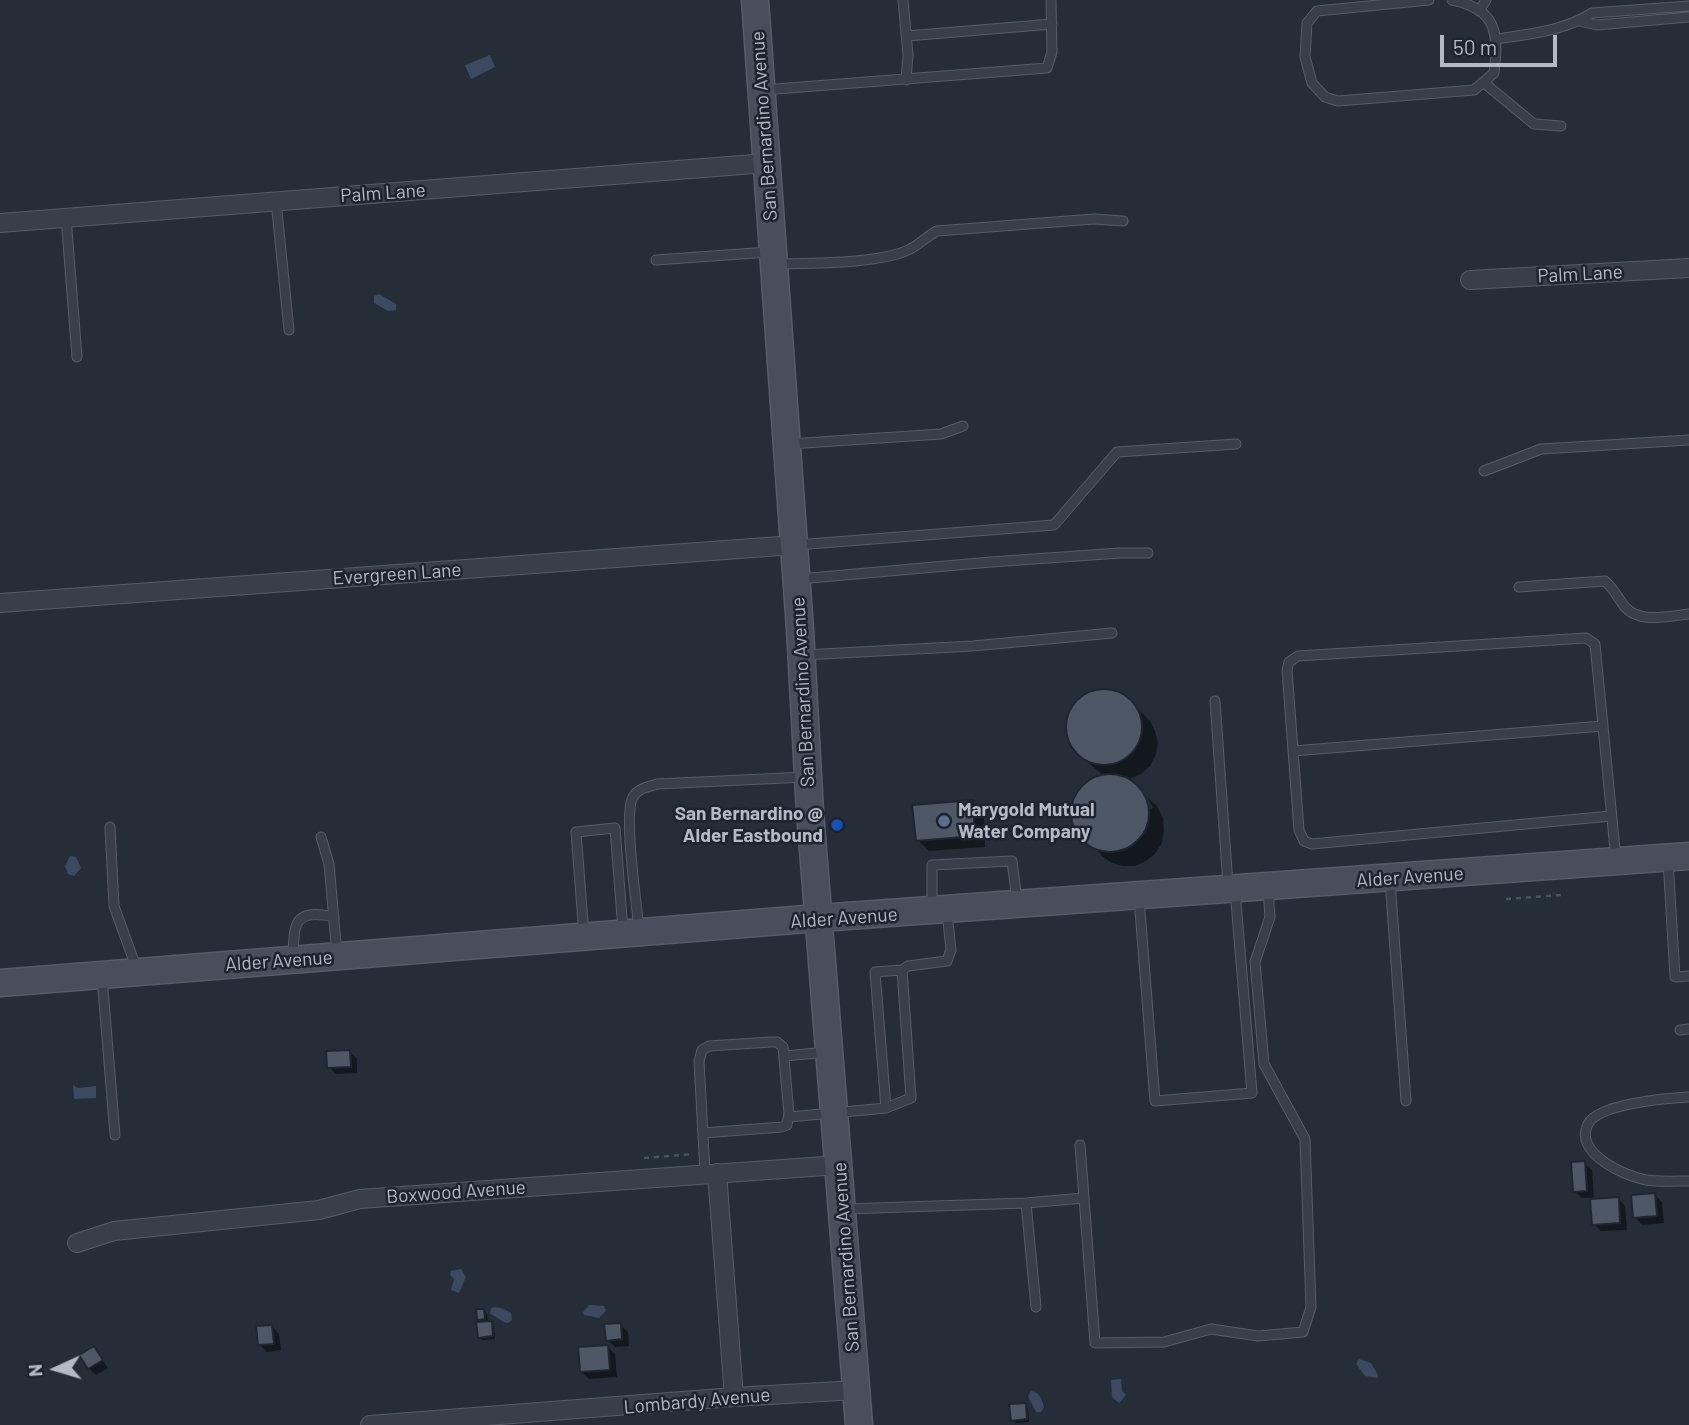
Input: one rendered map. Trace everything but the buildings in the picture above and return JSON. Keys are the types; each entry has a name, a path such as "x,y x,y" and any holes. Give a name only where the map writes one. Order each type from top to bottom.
{"main road":[{"name":"San Bernardino Avenue","path":"755,0 797,579 807,777 859,1425"},
{"name":"Alder Avenue","path":"0,983 819,919 1678,857"}],"street":[{"name":"Palm Lane","path":"0,223 767,163"},
{"name":"Palm Lane","path":"1470,280 1689,268"},
{"name":"Evergreen Lane","path":"0,603 794,545"},
{"name":"Boxwood Avenue","path":"78,1243 114,1231 319,1210 360,1199 839,1165"},
{"path":"711,1173 734,1396"},
{"name":"Lombardy Avenue","path":"370,1425 632,1415 734,1396 857,1390"}],"lane":[{"path":"903,0 907,36 906,80"},
{"path":"761,90 1047,68 1052,51 1051,0"},
{"path":"1429,0 1317,11 1307,23 1305,57 1312,83 1325,97 1338,100 1474,90 1494,73 1497,39 1490,19 1468,3 1452,0"},
{"path":"1479,11 1486,0"},
{"path":"1497,39 1539,33 1579,21 1592,13 1689,6"},
{"path":"1579,21 1597,25 1689,17"},
{"path":"907,36 1052,24"},
{"path":"1483,82 1534,124 1561,126"},
{"path":"276,201 289,330"},
{"path":"66,217 77,357"},
{"path":"656,260 774,258 835,262 883,256 910,249 924,237 937,231 1094,219 1123,221"},
{"path":"787,444 941,434 963,426"},
{"path":"1484,471 1541,449 1689,440"},
{"path":"794,545 1055,526 1117,452 1236,444"},
{"path":"797,579 991,562 1120,553 1148,554"},
{"path":"1519,587 1605,581 1614,589 1624,606 1642,617 1689,614"},
{"path":"802,655 973,646 1112,632"},
{"path":"1612,816 1312,844 1304,841 1299,830 1287,670 1290,662 1298,656 1586,638 1595,644 1612,816 1616,862"},
{"path":"1139,897 1156,1101 1252,1093 1215,701"},
{"path":"1293,751 1603,726"},
{"path":"631,934 629,817 632,797 641,788 807,777"},
{"path":"110,827 114,906 139,972"},
{"path":"584,938 576,832 615,828 620,882 631,934"},
{"path":"321,837 329,864 337,957"},
{"path":"1678,857 1675,977 1689,976"},
{"path":"886,1108 875,972 902,970 908,966 947,961 951,950 939,911 932,866 1012,860 1017,905"},
{"path":"1390,878 1406,1101"},
{"path":"1080,1145 1095,1343 1164,1342 1211,1329 1258,1336 1303,1332 1311,1307 1305,1139 1264,1064 1255,961 1270,917 1268,887"},
{"path":"293,960 295,923 311,914 334,917"},
{"path":"789,1117 886,1108 911,1098 902,970"},
{"path":"102,975 115,1135"},
{"path":"703,1133 787,1125 789,1117 783,1047 776,1042 705,1047 699,1061 703,1133 711,1173"},
{"path":"784,1056 830,1052"},
{"path":"1689,1097 1605,1110 1588,1123 1586,1132 1587,1142 1604,1163 1646,1180 1689,1181"},
{"path":"843,1209 1026,1203 1084,1198"},
{"path":"1026,1203 1036,1307"}],"path":[{"path":"1506,899 1562,895"},
{"path":"644,1158 698,1154"}],"water":[{"path":"490,55 495,67 471,79 465,65"},
{"path":"379,294 396,304 396,310 388,311 374,303 374,296"},
{"path":"70,856 76,857 81,868 74,876 68,874 65,866"},
{"path":"73,1085 78,1088 96,1086 96,1098 74,1099"},
{"path":"461,1269 466,1277 459,1293 451,1290 454,1279 450,1275 451,1271"},
{"path":"589,1305 604,1306 606,1311 599,1318 584,1315 583,1312"},
{"path":"491,1308 504,1309 511,1313 512,1320 508,1323 502,1321 490,1314"},
{"path":"1359,1359 1371,1363 1378,1378 1365,1376 1356,1364"},
{"path":"1121,1379 1122,1391 1126,1395 1119,1403 1112,1397 1111,1380"},
{"path":"1031,1391 1037,1393 1041,1399 1044,1407 1041,1412 1036,1412 1028,1396"}],"place":[{"name":"Marygold Mutual Water Company","path":"944,821"},
{"name":"San Bernardino @ Alder Eastbound","path":"837,825"}]}
